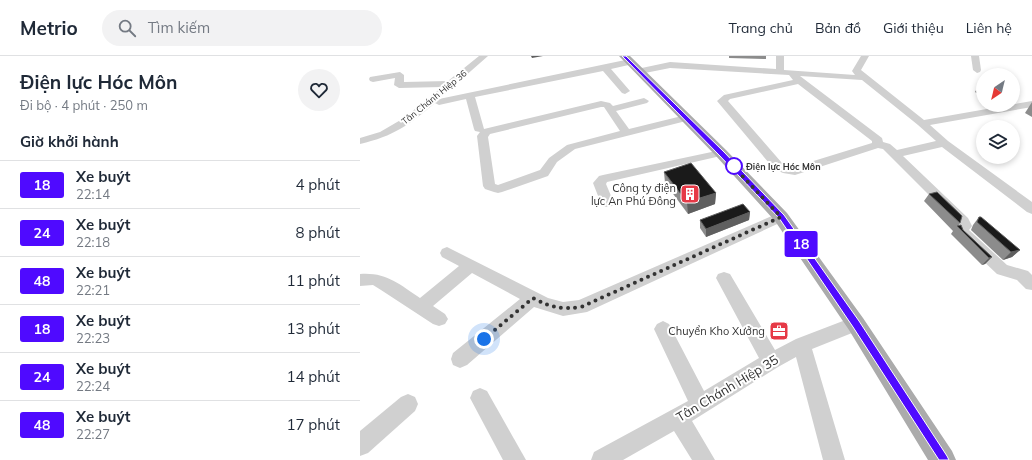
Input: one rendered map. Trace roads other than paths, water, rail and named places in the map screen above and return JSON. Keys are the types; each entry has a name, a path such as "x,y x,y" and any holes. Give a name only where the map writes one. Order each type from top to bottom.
{"main road":[{"path":"632,63 721,153 781,217 856,324 943,460"}],"street":[{"name":"Tân Chánh Hiệp 36","path":"360,141 384,134 408,120 484,56"},
{"path":"705,56 708,67"},
{"path":"780,56 780,71"},
{"path":"865,56 856,71 922,123 944,143 1032,210"},
{"path":"975,56 977,68"},
{"path":"439,102 632,63 863,76"},
{"path":"605,68 625,91"},
{"path":"780,71 791,73 863,76"},
{"path":"791,73 878,140 877,145"},
{"path":"371,79 400,83 399,84 451,84"},
{"path":"800,81 727,97 722,101 778,166 787,170 795,171 877,145 886,146 963,221 965,226 962,230 963,233 997,266 1005,271 1022,275 1032,284"},
{"path":"470,96 479,129"},
{"path":"610,110 644,101"},
{"path":"626,133 607,105 601,104 486,132 482,136 489,186 498,189 544,173 554,160 571,147 686,118"},
{"path":"922,123 1032,104"},
{"path":"895,154 944,143"},
{"path":"607,203 599,183 603,179 721,153"},
{"path":"447,253 544,304 563,309 581,307 781,217"},
{"path":"420,308 471,265"},
{"path":"724,278 771,361"},
{"path":"360,280 374,279 387,285 439,319"},
{"path":"460,359 533,298"},
{"name":"Tân Chánh Hiệp 35","path":"602,460 678,418 771,361 802,346 856,324"},
{"path":"663,329 700,404"},
{"path":"802,346 834,460"},
{"path":"480,398 515,460"},
{"path":"360,445 408,404"},
{"path":"678,418 704,460"}],"place":[{"name":"Điện lực Hóc Môn","path":"734,166"},
{"name":"Công ty điện lực An Phú Đông","path":"690,194"},
{"name":"Chuyển Kho Xưởng","path":"779,331"}]}
